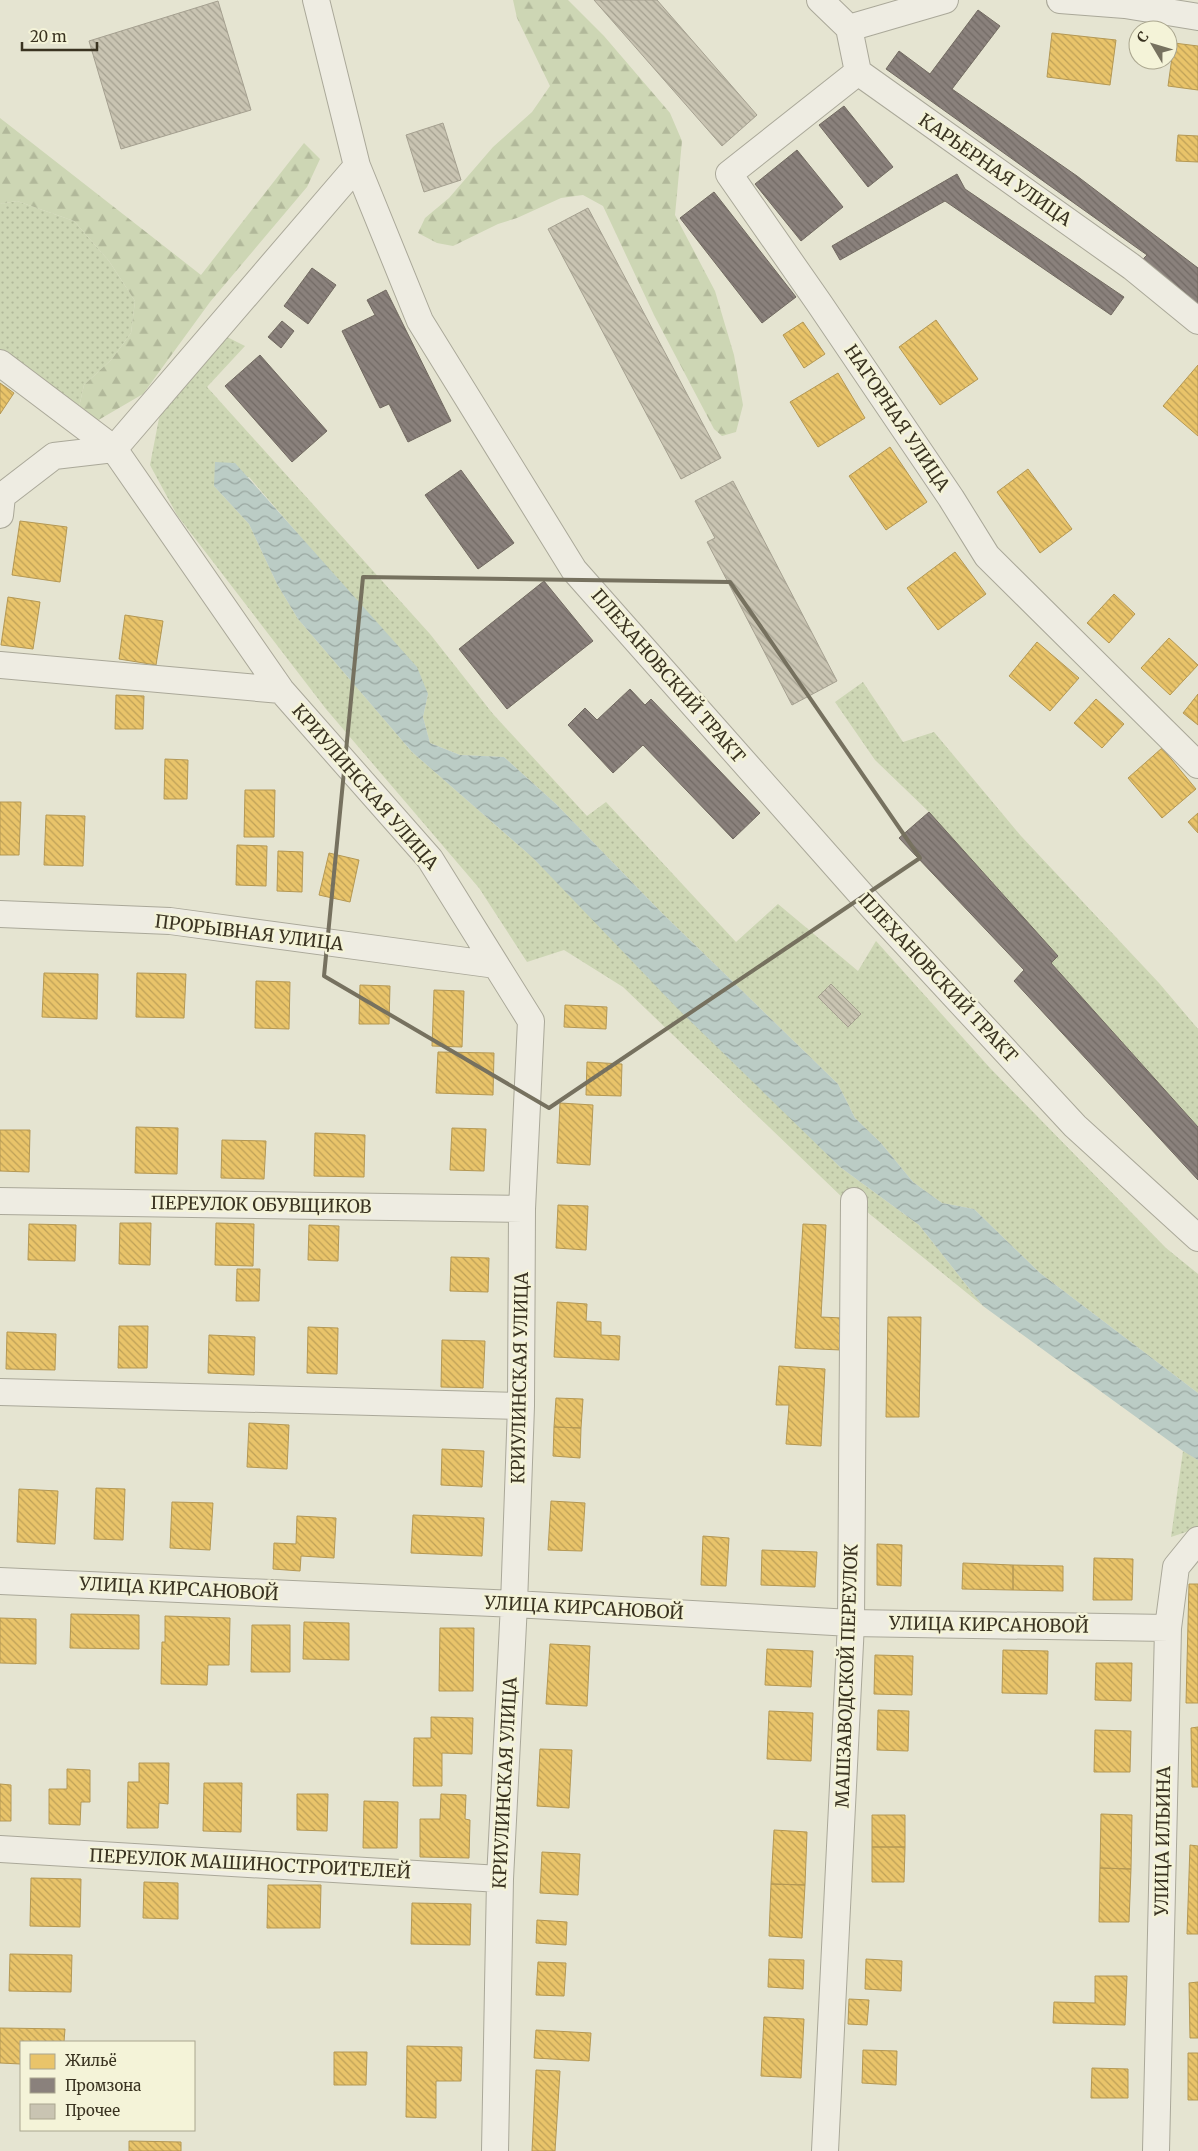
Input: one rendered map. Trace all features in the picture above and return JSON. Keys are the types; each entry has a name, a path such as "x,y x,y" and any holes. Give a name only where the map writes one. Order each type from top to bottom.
{"street":[{"name":"ПЛЕХАНОВСКИЙ ТРАКТ","path":"316,0 357,166 420,321 574,570 874,909 1074,1126 1198,1238"},
{"path":"820,0 849,28 858,72"},
{"path":"849,28 946,0"},
{"path":"1060,0 1125,2 1198,17"},
{"name":"КАРЬЕРНАЯ УЛИЦА","path":"858,72 1132,267 1198,321"},
{"name":"НАГОРНАЯ УЛИЦА","path":"858,72 728,174 918,449 987,556 1198,765"},
{"path":"0,515 2,496 54,456 114,449 357,166"},
{"name":"КРИУЛИНСКАЯ УЛИЦА","path":"0,363 114,449 281,690 430,859 531,1021 522,1209 521,1406 514,1604 500,1879 495,2151"},
{"name":"КРИУЛИНСКАЯ УЛИЦА","path":"0,665 281,690"},
{"name":"ПРОРЫВНАЯ УЛИЦА","path":"0,914 170,921 496,965"},
{"name":"ПЕРЕУЛОК ОБУВЩИКОВ","path":"0,1201 522,1209"},
{"name":"МАШЗАВОДСКОЙ ПЕРЕУЛОК","path":"825,2151 852,1623 854,1201"},
{"path":"0,1392 521,1406"},
{"name":"УЛИЦА ИЛЬИНА","path":"1156,2151 1168,1628 1176,1567 1198,1540"},
{"name":"УЛИЦА КИРСАНОВОЙ","path":"0,1581 514,1604 852,1623 1168,1628"},
{"name":"ПЕРЕУЛОК МАШИНОСТРОИТЕЛЕЙ","path":"0,1849 500,1879"}],"highlighted area":[{"path":"363,577 730,582 920,858 549,1108 324,976"}],"green space":[{"path":"513,0 568,0 604,36 670,113 682,141 675,215 715,291 734,355 743,405 736,432 722,436 714,429 654,315 603,206 583,195 561,198 517,218 498,224 453,246 437,243 418,233 425,218 449,198 493,147 532,112 550,86 517,18"},
{"path":"0,118 201,275 304,143 320,159 307,187 210,302 143,394 95,422 79,407 84,385 112,359 131,333 135,301 109,261 74,221 17,201 0,204"},
{"path":"17,201 74,221 109,261 135,301 131,333 112,359 84,385 79,407 0,352 0,204"},
{"path":"223,335 245,346 207,387 430,634 493,714 587,816 606,802 736,942 778,904 858,971 876,941 990,1068 1166,1248 1198,1274 1198,1393 1040,1273 974,1209 942,1203 913,1182 881,1143 855,1118 838,1084 661,912 556,804 504,757 460,755 430,743 423,717 428,694 318,557 249,477 214,486 249,524 277,584 298,619 412,752 533,858 840,1167 919,1225 983,1306 861,1207 844,1199 623,987 564,950 527,962 479,888 326,709 177,515 150,465 160,413"},
{"path":"863,682 903,742 934,732 1021,836 1159,983 1198,1029 1198,1127 1051,963 1058,956 929,812 875,760 835,702"},
{"path":"1183,1451 1198,1460 1198,1528 1171,1537"}],"water":[{"path":"215,462 235,463 417,667 428,694 423,717 430,743 460,755 504,757 556,804 661,912 838,1084 855,1118 881,1143 913,1182 942,1203 974,1209 1040,1273 1198,1393 1198,1460 983,1306 919,1225 840,1167 677,1008 533,858 412,752 298,619 277,584 249,524 214,486"}],"building: Жильё":[{"path":"1052,33 1116,40 1110,85 1047,77"},
{"path":"1178,44 1198,46 1198,90 1168,86 1170,70 1178,70"},
{"path":"1178,135 1198,136 1198,162 1176,161"},
{"path":"936,320 978,379 940,405 899,347"},
{"path":"803,322 825,354 804,368 783,335"},
{"path":"1198,365 1198,436 1163,406"},
{"path":"838,373 865,418 818,447 790,402"},
{"path":"0,383 14,393 0,414"},
{"path":"890,447 927,502 886,530 849,476"},
{"path":"1028,469 1072,529 1040,553 997,492"},
{"path":"20,521 67,527 60,582 12,575"},
{"path":"955,552 986,594 938,630 907,588"},
{"path":"1114,594 1135,614 1109,643 1087,623"},
{"path":"8,597 40,602 33,649 1,645"},
{"path":"125,615 163,621 156,665 119,659"},
{"path":"1169,638 1198,665 1170,695 1141,668"},
{"path":"1037,642 1079,678 1050,711 1009,676"},
{"path":"1198,694 1198,725 1183,713"},
{"path":"116,695 144,696 143,729 115,729"},
{"path":"1096,699 1124,724 1102,748 1074,723"},
{"path":"1162,748 1196,789 1162,818 1128,778"},
{"path":"165,759 188,760 187,799 164,799"},
{"path":"245,790 275,790 274,837 244,837"},
{"path":"0,802 21,802 19,855 0,855"},
{"path":"1198,813 1198,833 1188,822"},
{"path":"46,815 85,816 83,866 44,865"},
{"path":"237,845 267,846 266,886 236,885"},
{"path":"278,851 303,852 302,892 277,891"},
{"path":"329,853 359,860 350,902 319,895"},
{"path":"44,973 98,974 97,1019 42,1017"},
{"path":"137,973 186,974 184,1018 136,1017"},
{"path":"256,981 290,982 289,1029 255,1028"},
{"path":"360,985 390,986 389,1024 359,1024"},
{"path":"434,990 464,991 462,1047 432,1046"},
{"path":"565,1005 607,1007 606,1029 564,1027"},
{"path":"438,1052 494,1053 493,1095 436,1093"},
{"path":"587,1062 622,1064 621,1096 586,1095"},
{"path":"560,1103 593,1105 590,1165 557,1163"},
{"path":"136,1127 178,1128 177,1174 135,1173"},
{"path":"452,1128 486,1129 484,1171 450,1170"},
{"path":"0,1130 30,1130 29,1172 0,1171"},
{"path":"315,1133 365,1135 364,1177 314,1176"},
{"path":"222,1140 266,1141 264,1179 221,1178"},
{"path":"558,1205 588,1206 586,1250 556,1248"},
{"path":"120,1223 151,1223 150,1265 119,1264"},
{"path":"216,1223 254,1224 253,1266 215,1265"},
{"path":"29,1224 76,1225 75,1261 28,1260"},
{"path":"803,1224 826,1225 821,1317 842,1318 841,1350 795,1348"},
{"path":"309,1225 339,1226 338,1261 308,1260"},
{"path":"451,1257 489,1258 488,1292 450,1291"},
{"path":"237,1269 260,1269 259,1301 236,1301"},
{"path":"557,1302 587,1304 586,1321 601,1322 601,1335 620,1336 619,1360 554,1357"},
{"path":"888,1317 921,1317 919,1417 886,1417"},
{"path":"119,1326 148,1326 147,1368 118,1368"},
{"path":"308,1327 338,1328 337,1374 307,1373"},
{"path":"7,1332 56,1334 55,1370 6,1369"},
{"path":"209,1335 255,1337 254,1375 208,1373"},
{"path":"442,1340 485,1341 483,1388 441,1387"},
{"path":"779,1366 825,1369 821,1446 786,1444 789,1405 776,1405"},
{"path":"556,1398 583,1399 581,1428 554,1427"},
{"path":"249,1423 289,1425 287,1469 247,1467"},
{"path":"554,1427 581,1428 580,1458 553,1456"},
{"path":"442,1449 484,1451 482,1487 441,1485"},
{"path":"96,1488 125,1489 123,1540 94,1539"},
{"path":"19,1489 58,1491 55,1544 17,1542"},
{"path":"551,1501 585,1503 582,1551 548,1550"},
{"path":"172,1502 213,1503 210,1550 170,1548"},
{"path":"413,1515 484,1518 482,1556 411,1553"},
{"path":"297,1516 336,1518 334,1558 301,1556 300,1571 273,1569 274,1543 296,1544"},
{"path":"703,1536 729,1538 726,1586 701,1585"},
{"path":"877,1544 902,1545 901,1586 877,1585"},
{"path":"762,1550 817,1552 815,1587 761,1585"},
{"path":"1094,1558 1133,1559 1132,1600 1093,1600"},
{"path":"963,1563 1013,1565 1013,1590 962,1589"},
{"path":"1013,1565 1063,1566 1063,1591 1013,1590"},
{"path":"1189,1584 1198,1584 1198,1703 1186,1703"},
{"path":"71,1614 139,1615 139,1649 70,1648"},
{"path":"165,1616 230,1618 229,1665 208,1665 207,1685 161,1684 162,1642 165,1642"},
{"path":"0,1618 36,1619 36,1664 0,1663"},
{"path":"304,1622 349,1623 349,1660 303,1659"},
{"path":"252,1625 290,1625 290,1672 251,1672"},
{"path":"440,1628 474,1628 473,1691 439,1691"},
{"path":"550,1644 590,1646 587,1706 546,1704"},
{"path":"767,1649 813,1651 811,1687 765,1685"},
{"path":"1003,1650 1048,1651 1047,1694 1002,1693"},
{"path":"875,1655 913,1656 912,1695 874,1694"},
{"path":"1096,1663 1132,1663 1131,1701 1095,1700"},
{"path":"878,1710 909,1711 908,1751 877,1750"},
{"path":"769,1711 813,1713 811,1761 767,1759"},
{"path":"431,1717 473,1718 472,1754 442,1753 442,1786 413,1786 414,1738 431,1738"},
{"path":"1198,1727 1198,1787 1192,1787 1191,1728"},
{"path":"1095,1730 1131,1731 1130,1772 1094,1772"},
{"path":"540,1749 572,1750 569,1808 537,1806"},
{"path":"139,1763 169,1763 168,1804 159,1803 158,1828 127,1828 128,1782 139,1782"},
{"path":"67,1769 90,1770 90,1802 81,1802 80,1825 49,1824 49,1789 67,1789"},
{"path":"204,1783 242,1783 241,1832 203,1831"},
{"path":"0,1784 11,1785 11,1821 0,1821"},
{"path":"297,1794 328,1794 327,1831 297,1830"},
{"path":"441,1794 466,1795 465,1819 470,1820 469,1858 420,1857 420,1819 440,1819"},
{"path":"364,1801 398,1802 397,1848 363,1848"},
{"path":"1101,1814 1132,1815 1131,1869 1100,1868"},
{"path":"872,1815 905,1815 905,1847 872,1847"},
{"path":"774,1830 807,1832 805,1885 771,1884"},
{"path":"1190,1845 1198,1846 1198,1934 1187,1934"},
{"path":"872,1847 905,1847 904,1882 872,1882"},
{"path":"542,1852 580,1854 578,1895 540,1893"},
{"path":"1100,1868 1131,1869 1129,1922 1099,1922"},
{"path":"31,1878 81,1879 80,1927 30,1926"},
{"path":"144,1882 178,1883 178,1919 143,1918"},
{"path":"771,1884 805,1885 802,1938 769,1936"},
{"path":"268,1885 321,1885 320,1928 267,1928"},
{"path":"412,1903 471,1904 470,1945 411,1944"},
{"path":"537,1920 567,1922 566,1945 536,1943"},
{"path":"10,1954 72,1955 71,1992 9,1991"},
{"path":"769,1959 804,1960 803,1989 768,1987"},
{"path":"866,1959 902,1961 901,1991 865,1989"},
{"path":"538,1962 566,1963 564,1996 536,1995"},
{"path":"1095,1976 1127,1976 1125,2025 1053,2023 1054,2002 1095,2003"},
{"path":"1198,1982 1198,2038 1190,2038 1189,1983"},
{"path":"849,1999 869,2000 867,2025 848,2024"},
{"path":"764,2017 804,2019 801,2078 761,2076"},
{"path":"0,2028 65,2029 64,2041 20,2041 20,2064 0,2063"},
{"path":"536,2030 591,2033 589,2061 534,2058"},
{"path":"407,2046 462,2047 461,2081 436,2081 436,2118 406,2117"},
{"path":"863,2050 897,2051 896,2085 862,2083"},
{"path":"334,2052 367,2052 366,2085 334,2085"},
{"path":"1188,2053 1198,2053 1198,2100 1188,2100"},
{"path":"1092,2068 1128,2069 1128,2098 1091,2098"},
{"path":"536,2070 560,2071 555,2151 532,2151"},
{"path":"129,2141 181,2142 181,2151 129,2151"}],"building: Промзона":[{"path":"978,10 1000,26 952,89 1077,176 1198,268 1198,304 1142,260 1147,255 886,69 899,51 930,74"},
{"path":"844,106 893,167 868,187 819,125"},
{"path":"797,150 843,207 801,241 755,184"},
{"path":"957,174 965,189 1124,297 1111,315 945,201 840,260 832,246"},
{"path":"714,192 796,297 762,323 680,218"},
{"path":"312,268 336,285 308,324 284,306"},
{"path":"386,290 451,421 408,442 389,404 380,408 342,331 375,315 367,300"},
{"path":"282,321 294,331 281,348 268,337"},
{"path":"260,355 327,431 292,462 225,386"},
{"path":"461,470 514,543 478,569 425,495"},
{"path":"544,581 593,641 507,709 459,649"},
{"path":"630,689 645,705 651,699 760,813 733,839 643,745 613,773 568,725 585,708 597,720"},
{"path":"929,812 1058,956 1051,963 1198,1127 1198,1180 1014,981 1024,970 899,838"}],"building: Прочее":[{"path":"594,0 657,0 757,115 722,146"},
{"path":"218,1 251,110 121,149 89,41"},
{"path":"443,123 461,180 424,192 406,135"},
{"path":"588,208 721,458 681,479 548,229"},
{"path":"733,481 837,681 792,705 707,542 715,538 695,501"},
{"path":"831,984 861,1014 848,1027 818,997"}]}
